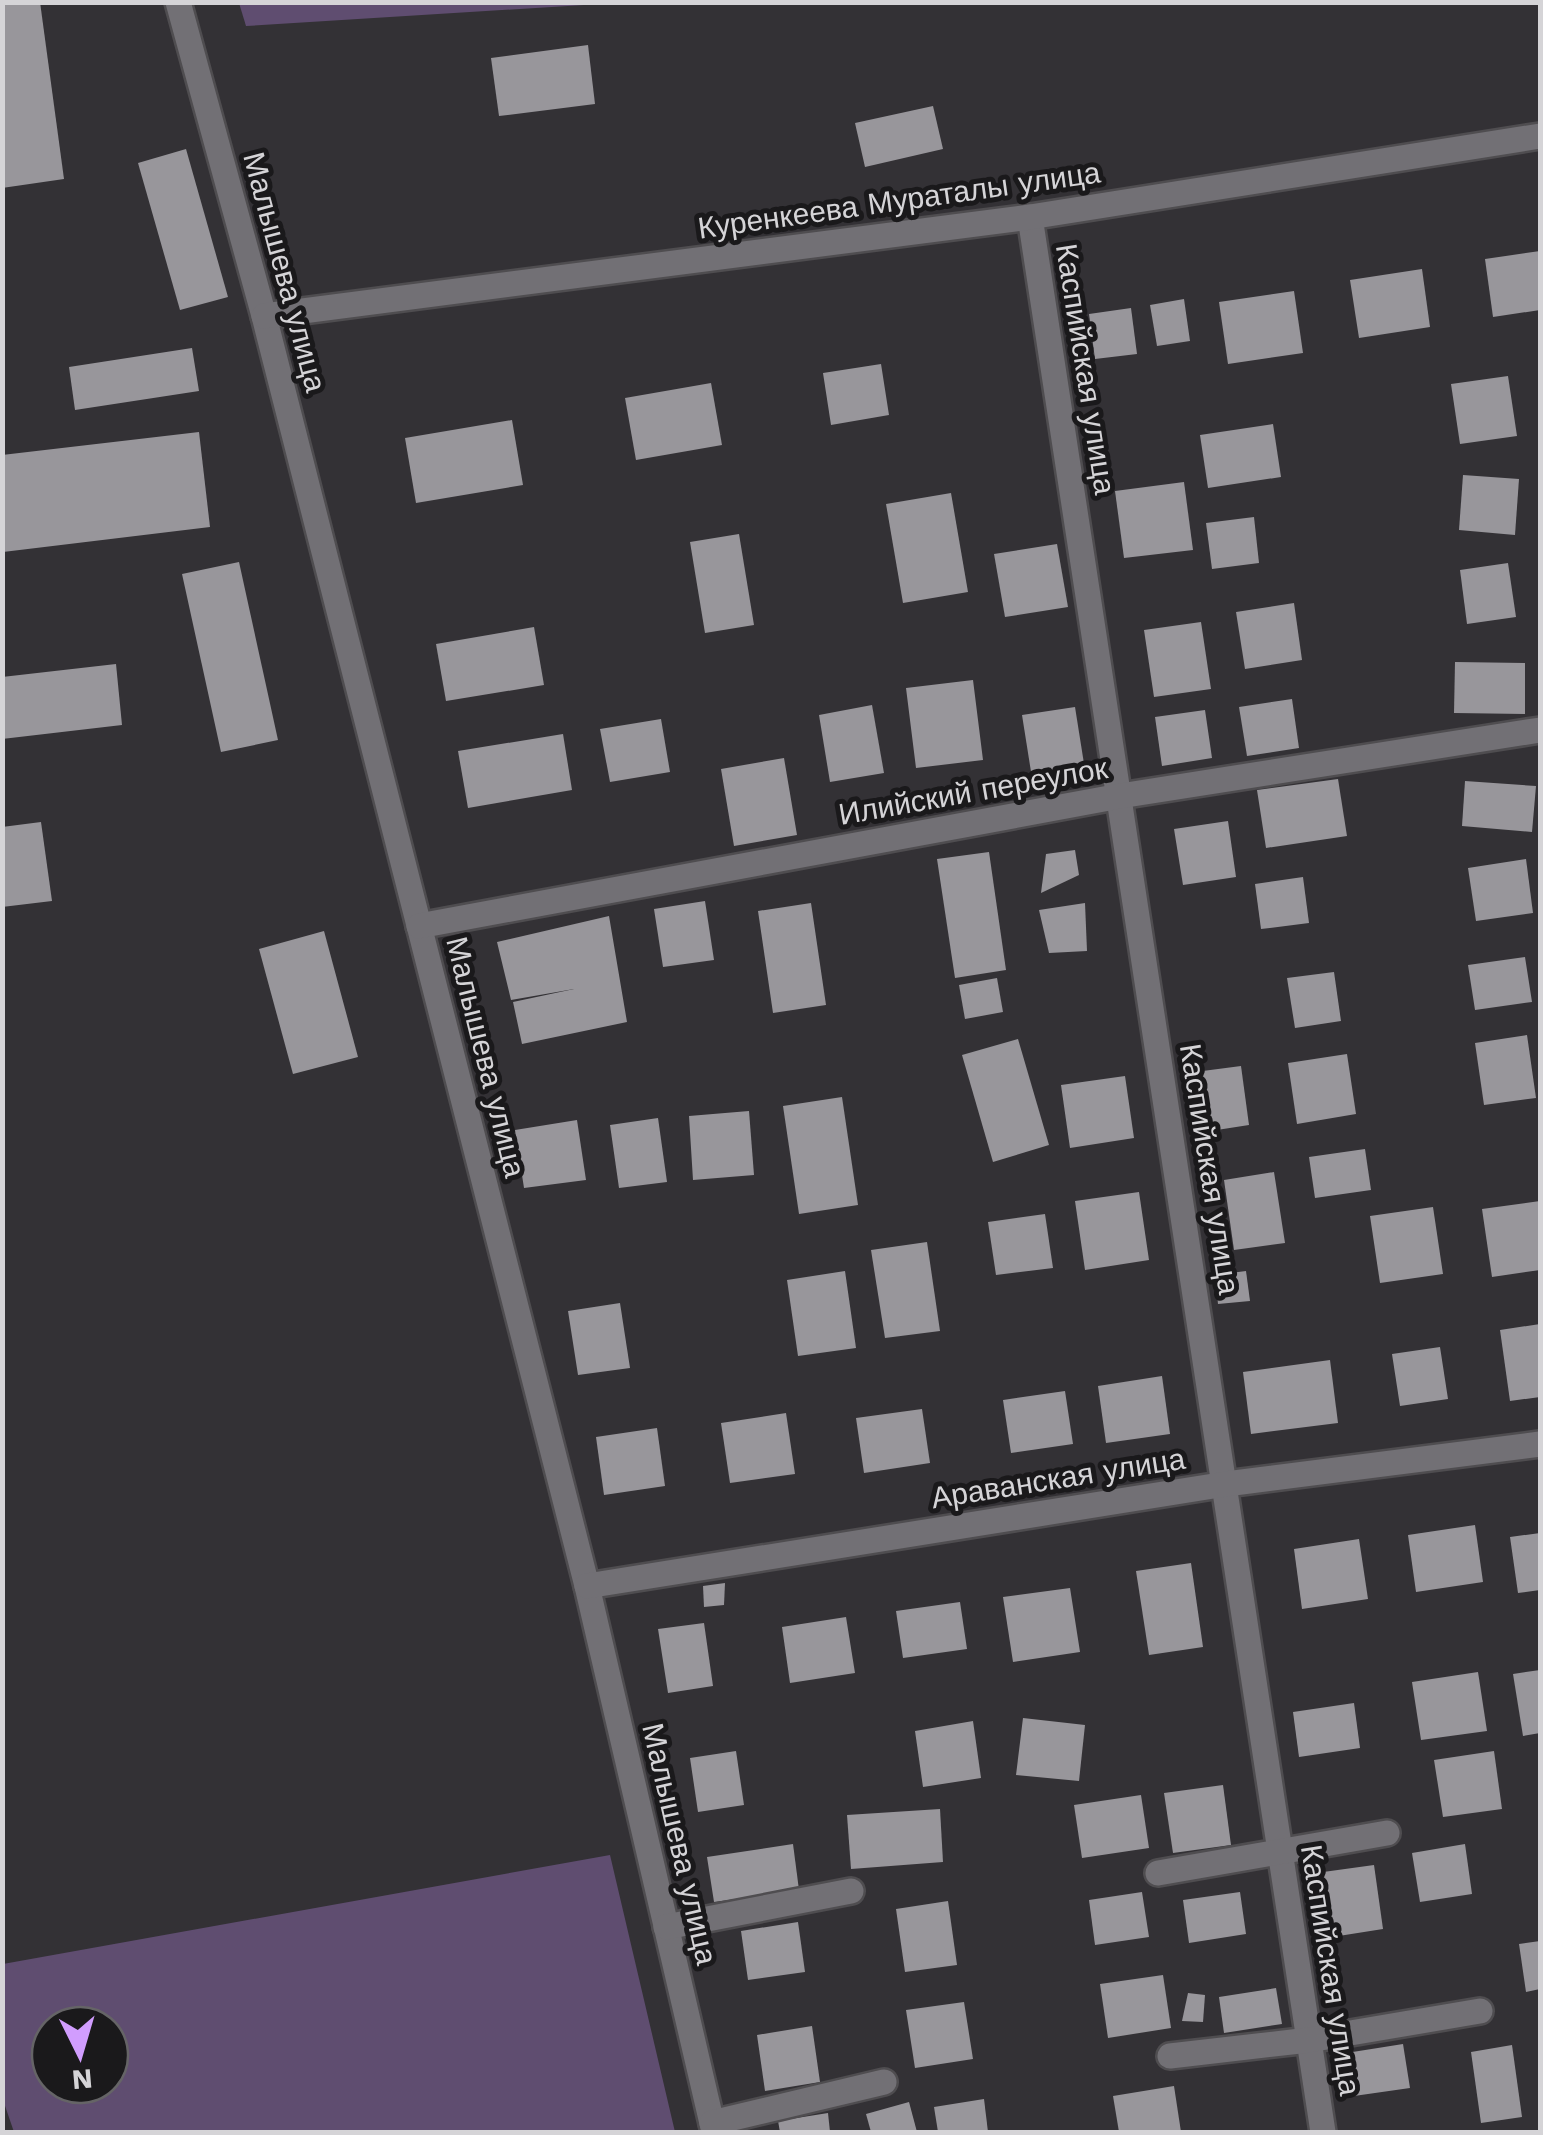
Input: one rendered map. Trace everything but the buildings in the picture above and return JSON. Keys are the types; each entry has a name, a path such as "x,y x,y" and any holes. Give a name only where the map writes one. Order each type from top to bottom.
{"street":[{"name":"Малышева улица","path":"178,2 264,316 587,1586 713,2128"},
{"name":"Куренкеева Мураталы улица","path":"264,316 1030,217 1540,136"},
{"name":"Каспийская улица","path":"1030,217 1323,2132"},
{"name":"Илийский переулок","path":"419,926 1120,796 1540,730"},
{"name":"Араванская улица","path":"587,1586 1226,1484 1540,1444"},
{"path":"1158,1873 1387,1833"},
{"path":"666,1927 851,1891"},
{"path":"1170,2056 1309,2040 1480,2011"},
{"path":"713,2128 884,2082"}],"shaded area":[{"path":"616,2 246,26 239,3"},
{"path":"610,1855 675,2132 14,2132 3,2100 3,1964"}]}
